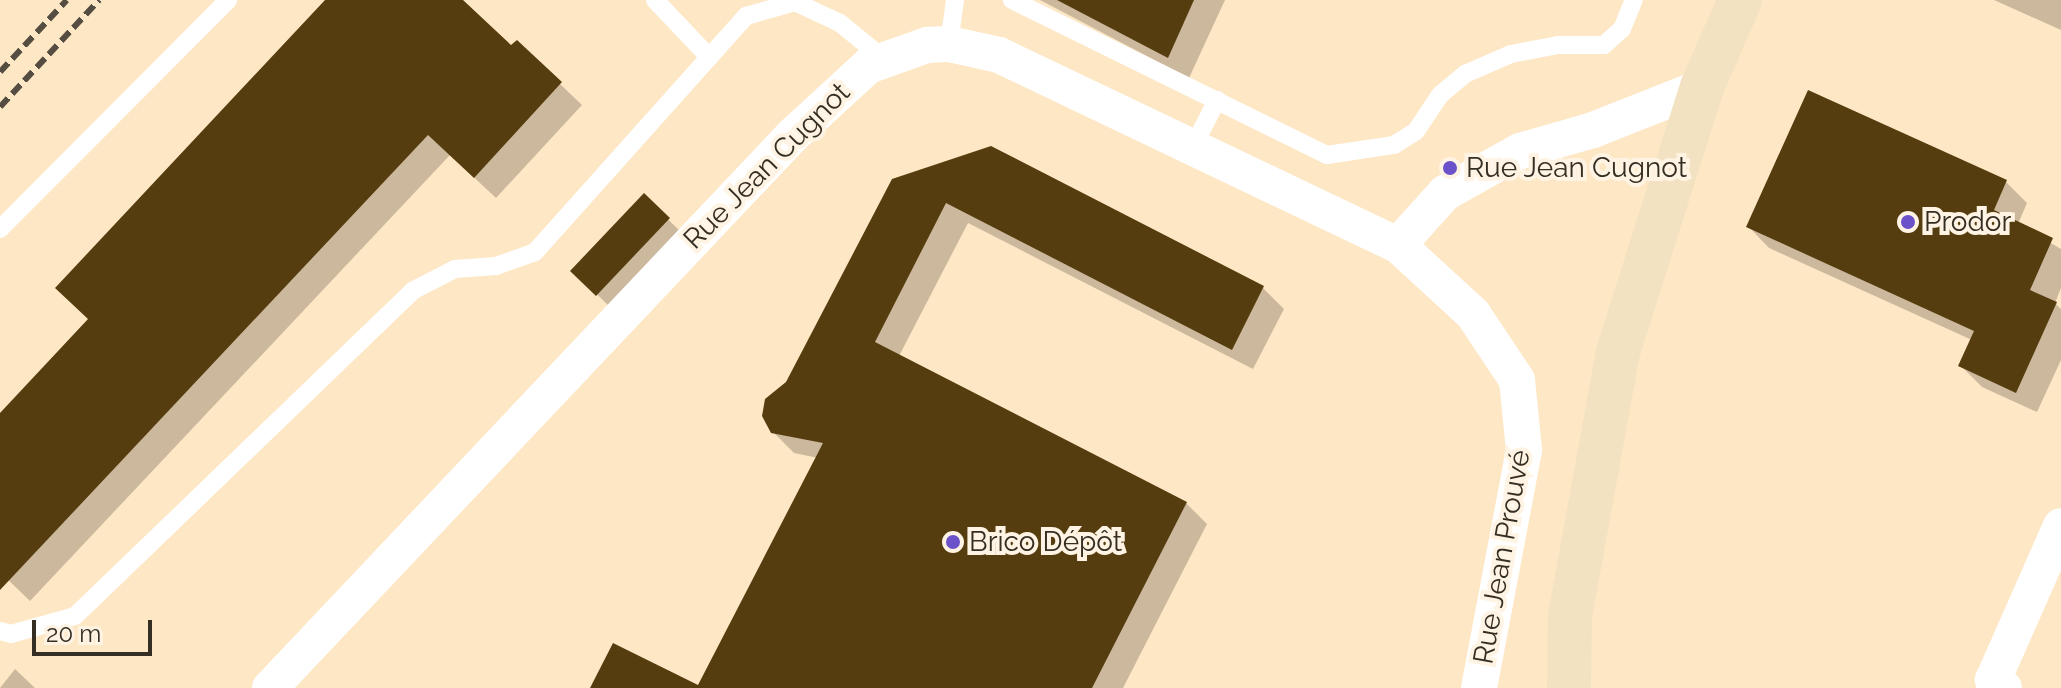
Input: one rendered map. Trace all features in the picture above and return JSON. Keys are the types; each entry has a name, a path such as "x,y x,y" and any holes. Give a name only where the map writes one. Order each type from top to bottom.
{"main road":[{"path":"1569,688 1570,616 1618,352 1702,87 1740,0"}],"street":[{"name":"Rue Jean Cugnot","path":"270,688 793,135 868,66 927,45 949,44 999,55 1398,245"},
{"path":"1398,245 1445,193 1520,151 1593,130 1702,87"},
{"name":"Rue Jean Prouvé","path":"1398,245 1473,314 1517,380 1524,450 1479,688"},
{"path":"2004,688 1993,680 2061,526"}],"lane":[{"path":"0,229 228,0"},
{"path":"655,0 709,57"},
{"path":"949,44 955,0"},
{"path":"1012,0 1327,155 1394,145 1416,131 1440,95 1465,74 1511,54 1558,45 1604,45 1622,29 1634,0"},
{"path":"0,631 11,634 75,616 414,290 455,269 496,266 535,252 746,16 796,1 840,23 885,60"},
{"path":"1193,147 1217,100"}],"shaded area":[{"path":"0,0 2061,0 2061,688 0,688"}],"building":[{"path":"325,0 463,0 511,45 517,40 562,82 474,178 428,135 0,590 0,413 88,319 55,288"},
{"path":"1057,0 1194,0 1168,58"},
{"path":"1808,90 2007,180 1994,210 2053,238 2030,290 2057,302 2016,393 1958,366 1974,331 1746,227"},
{"name":"Brico Dépôt","path":"991,146 1264,286 1232,350 946,203 875,342 1187,502 1092,688 590,688 613,643 698,685 823,443 771,433 762,416 765,399 786,382 892,179"},
{"path":"644,193 670,218 596,296 570,271"}],"railway":[{"path":"0,72 67,0"},
{"path":"0,107 99,0"}],"place":[{"name":"Rue Jean Cugnot","path":"1450,168"},
{"name":"Prodor","path":"1908,222"},
{"name":"Brico Dépôt","path":"953,542"}]}
